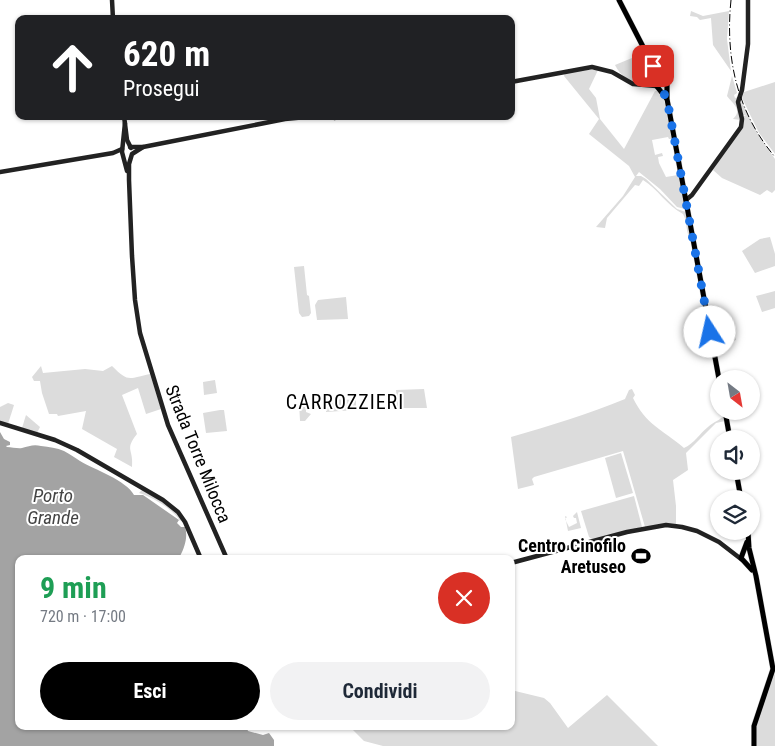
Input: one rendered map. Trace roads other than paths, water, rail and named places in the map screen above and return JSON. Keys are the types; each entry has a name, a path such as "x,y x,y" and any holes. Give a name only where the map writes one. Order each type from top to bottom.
{"main road":[{"path":"619,0 653,66 667,80 667,99 717,370"},
{"path":"653,66 658,87 667,99"},
{"path":"655,79 662,76"},
{"path":"658,87 663,88 666,85"},
{"path":"747,540 743,552 743,560 751,567 758,584"},
{"path":"748,540 773,669 754,726 754,746"},
{"path":"743,552 746,551 751,556"},
{"path":"743,560 748,561 751,556"}],"street":[{"path":"112,0 113,15"},
{"path":"686,200 692,195 741,127 742,119 738,102 742,90 748,44 748,0"},
{"path":"515,81 592,67 612,72 631,83 658,87"},
{"path":"642,84 655,79"},
{"path":"123,152 126,146 143,147 281,120"},
{"path":"124,123 132,154 129,164 129,180"},
{"path":"124,123 123,152 129,180"},
{"path":"123,152 128,157 143,147"},
{"path":"0,172 123,152"},
{"name":"Strada Torre Milocca","path":"129,180 135,300 140,333 168,425 225,555"},
{"path":"0,423 55,440 77,450 163,500 178,512 185,522 199,555"},
{"path":"515,562 656,526 682,527 697,531 715,540 743,560"},
{"path":"727,549 743,552"}],"water":[{"name":"Porto Grande","path":"0,432 4,439 10,442 10,445 7,447 20,448 36,445 59,449 110,476 124,485 134,495 143,495 179,520 177,523 181,527 185,527 186,534 185,545 180,555 15,555 15,730 248,730 263,735 269,733 274,740 274,746 0,746"}],"railway":[{"path":"731,0 730,43 736,83 751,122 775,157"}],"place":[{"name":"Centro Cinofilo Aretuseo","path":"641,556"}],"district":[{"name":"CARROZZIERI","path":"345,402"}]}
